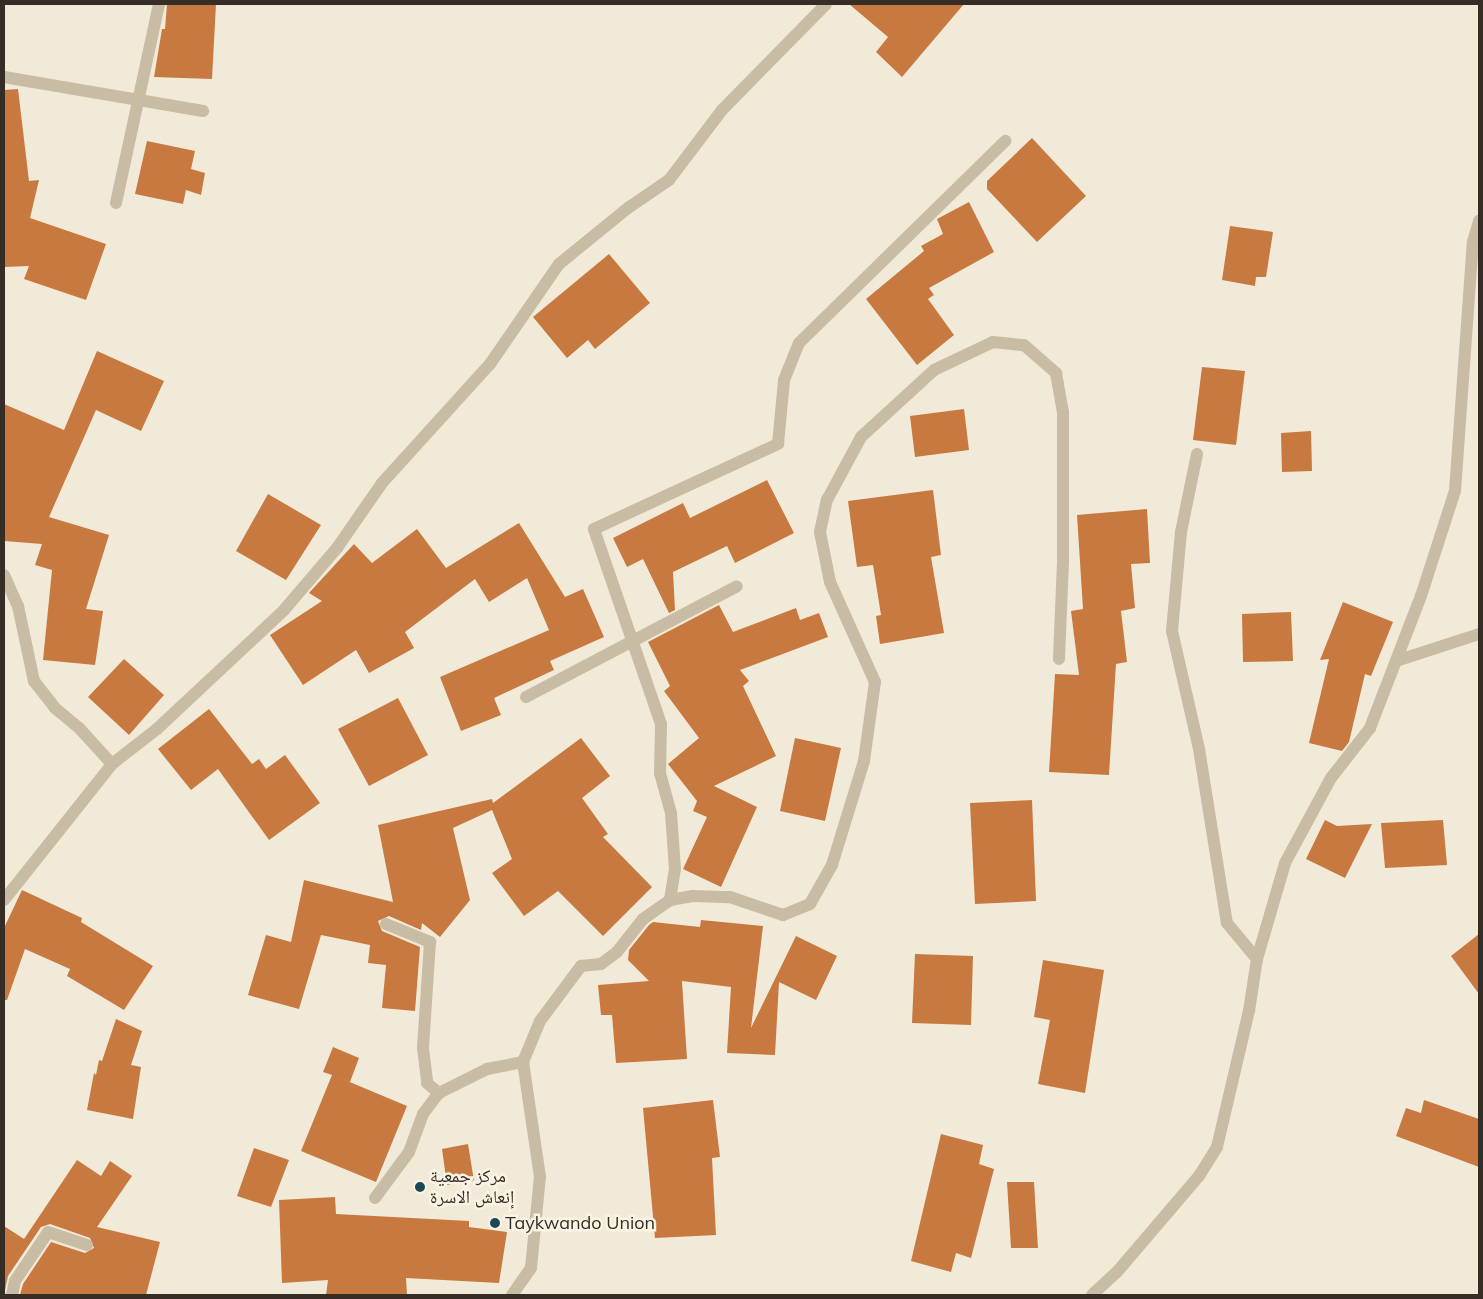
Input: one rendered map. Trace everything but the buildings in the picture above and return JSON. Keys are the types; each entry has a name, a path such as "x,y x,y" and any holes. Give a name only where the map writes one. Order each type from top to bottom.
{"street":[{"path":"116,203 137,98 159,4"},
{"path":"4,900 112,764 156,729 284,610 337,548 382,483 490,364 560,264 628,208 669,180 722,110 826,4"},
{"path":"4,77 137,98 203,111"},
{"path":"670,900 675,868 671,813 660,773 661,724 594,529 778,444 784,380 798,343 1005,141"},
{"path":"1092,1295 1117,1272 1199,1176 1217,1147 1249,1011 1256,959 1285,863 1331,778 1370,728 1396,660 1456,491 1473,242 1479,221"},
{"path":"512,1295 531,1268 540,1177 523,1062 540,1021 581,966 601,964 617,952 643,919 670,900 693,896 730,897 783,915 810,904 832,865 864,761 875,682 830,582 820,532 827,500 861,437 934,370 993,342 1024,345 1056,373 1063,412 1063,562 1059,659"},
{"path":"1197,454 1181,532 1172,630 1199,750 1227,923 1256,959"},
{"path":"4,575 18,606 34,680 56,708 80,729 112,764"},
{"path":"526,697 631,640 737,586"},
{"path":"1396,660 1479,634"},
{"path":"386,924 430,942 422,1048 427,1083 439,1093"},
{"path":"375,1198 409,1152 423,1114 439,1093 487,1070 523,1062"},
{"path":"12,1295 15,1281 48,1232 86,1245"}],"place":[{"name":"مركز جمعية إنعاش الاسرة","path":"420,1187"},
{"name":"Taykwando Union","path":"495,1223"}]}
